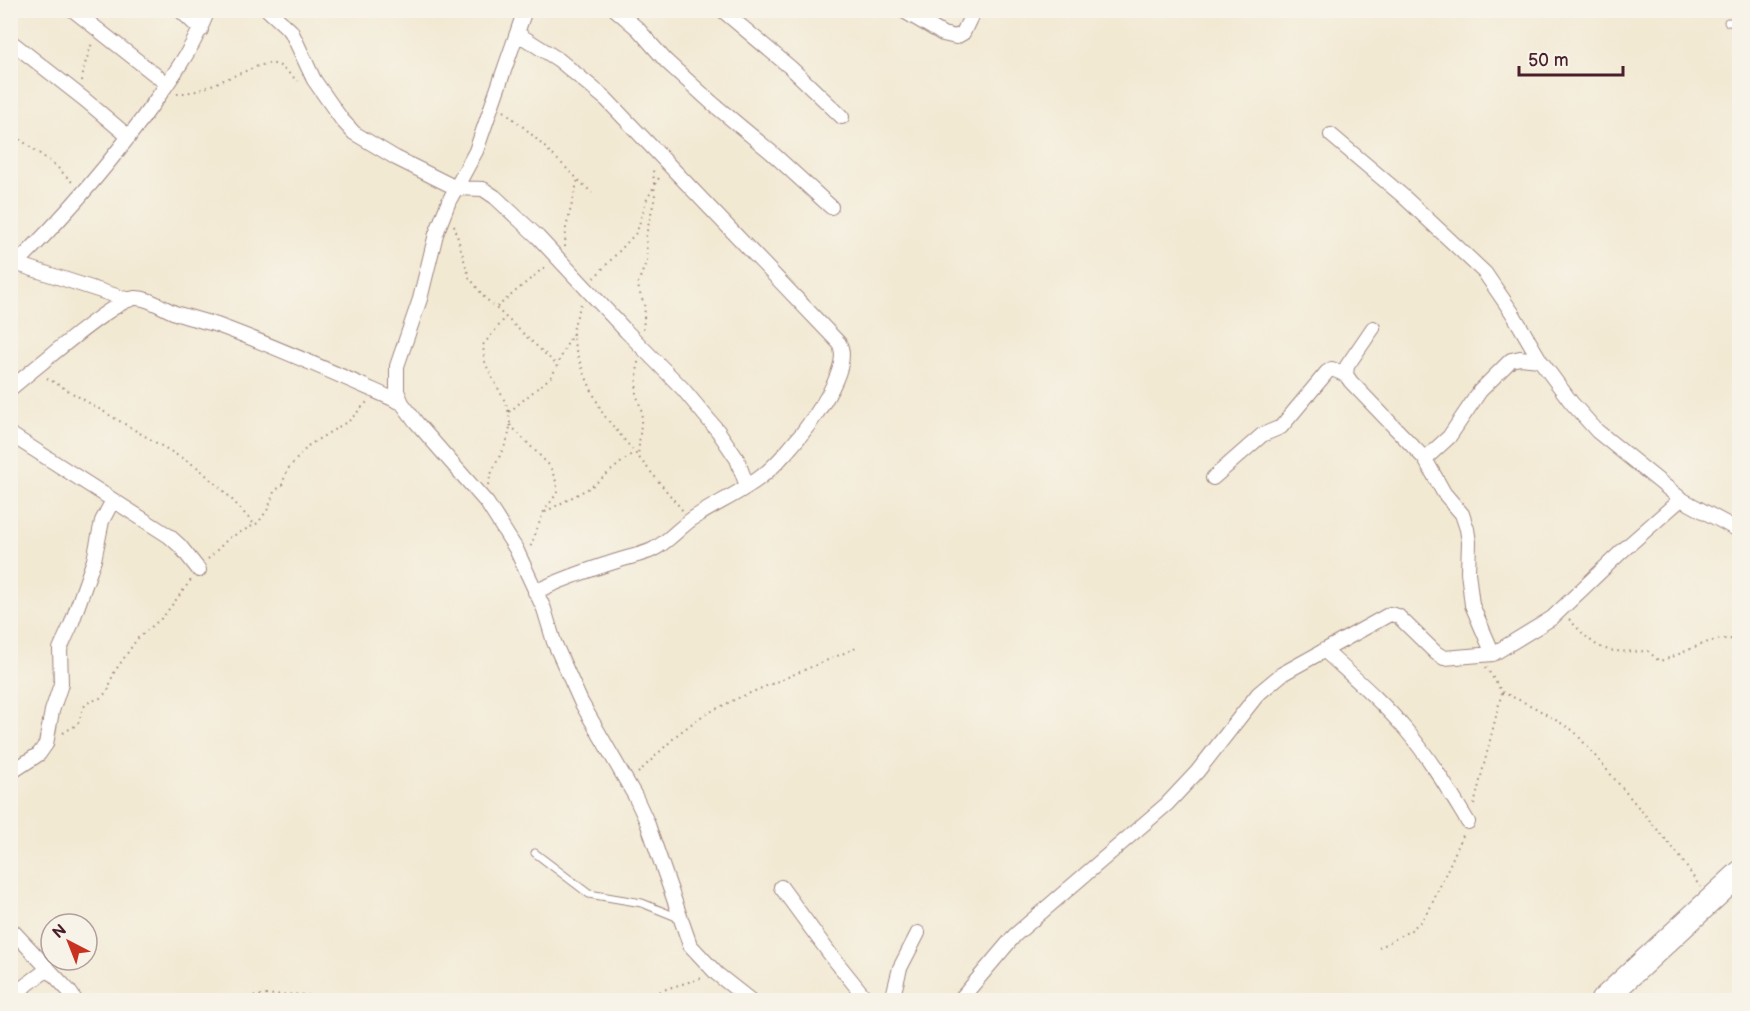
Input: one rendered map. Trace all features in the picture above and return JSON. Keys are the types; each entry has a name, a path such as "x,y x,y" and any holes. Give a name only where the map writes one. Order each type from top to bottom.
{"highway":[{"path":"1603,1000 1740,873"}],"street":[{"path":"73,10 167,84"},
{"path":"180,10 201,30"},
{"path":"13,266 44,237 118,154 180,66 201,30 208,10"},
{"path":"268,10 293,33 314,80 347,126 364,140 456,188 475,188 488,192 538,237 683,389 718,431 737,459 747,486"},
{"path":"525,10 476,151 449,201 436,234 420,299 397,366 396,381 402,403 487,502 505,529 536,592 581,702 647,822 690,945 717,974 750,1000"},
{"path":"616,10 638,29 666,61 831,207"},
{"path":"722,10 791,68 842,117"},
{"path":"902,10 943,34 956,37 963,33 974,10"},
{"path":"518,34 559,60 606,99 839,343 843,352 842,364 814,419 781,459 763,476 691,520 673,536 650,551 566,577 536,592"},
{"path":"10,41 129,137"},
{"path":"1331,135 1403,196 1485,273 1540,360 1571,402 1597,431 1680,499 1740,531"},
{"path":"13,266 129,300 140,299 215,325 313,362 402,403"},
{"path":"10,389 92,323 129,300"},
{"path":"1346,375 1347,366 1373,328"},
{"path":"1425,459 1449,437 1480,391 1510,360 1520,358 1540,360"},
{"path":"1213,478 1262,435 1281,427 1327,372 1332,369 1346,375 1425,459 1444,493 1465,522 1469,542 1468,572 1472,605 1487,655"},
{"path":"10,434 169,536 199,570"},
{"path":"960,1000 1015,935 1167,804 1197,772 1269,682 1390,614 1398,616 1444,658 1487,655 1539,628 1562,610 1621,552 1680,499"},
{"path":"10,773 39,754 46,744 52,711 61,684 60,649 94,560 102,521 113,500"},
{"path":"1324,650 1408,732 1443,780 1468,822"},
{"path":"781,887 867,1000"},
{"path":"10,928 39,959"},
{"path":"892,1000 900,968 918,933"},
{"path":"10,997 44,972"},
{"path":"51,972 75,1000"}],"lane":[{"path":"1728,22 1740,23"},
{"path":"536,853 589,894 642,903 679,918"}],"path":[{"path":"84,99 82,83 84,67 97,30"},
{"path":"158,97 197,91 271,63 280,66 309,89 324,96"},
{"path":"491,103 514,118 592,193"},
{"path":"10,132 55,165 84,192"},
{"path":"638,456 642,412 636,393 636,381 645,307 638,283 647,260 646,235 655,197 650,146"},
{"path":"496,308 561,262 566,228 578,179"},
{"path":"509,412 543,384 558,366 573,332 585,288 637,232 646,201 655,184"},
{"path":"449,201 469,277 484,297 558,366"},
{"path":"487,502 489,478 508,440 510,424 509,412 503,395 485,362 483,345 506,317"},
{"path":"573,332 576,352 603,414 691,520"},
{"path":"34,370 196,467 225,492 255,525"},
{"path":"510,424 550,466 555,476 557,492 543,513 524,567"},
{"path":"543,513 591,487 634,452"},
{"path":"1562,610 1583,635 1607,651 1648,651 1659,661 1673,658 1713,640 1732,638 1740,642"},
{"path":"628,784 678,734 702,716 856,648"},
{"path":"1487,655 1502,692 1534,707 1574,731 1678,854 1701,890 1704,907"},
{"path":"637,1000 717,974"},
{"path":"236,1000 255,996 300,994 333,1000"}]}
